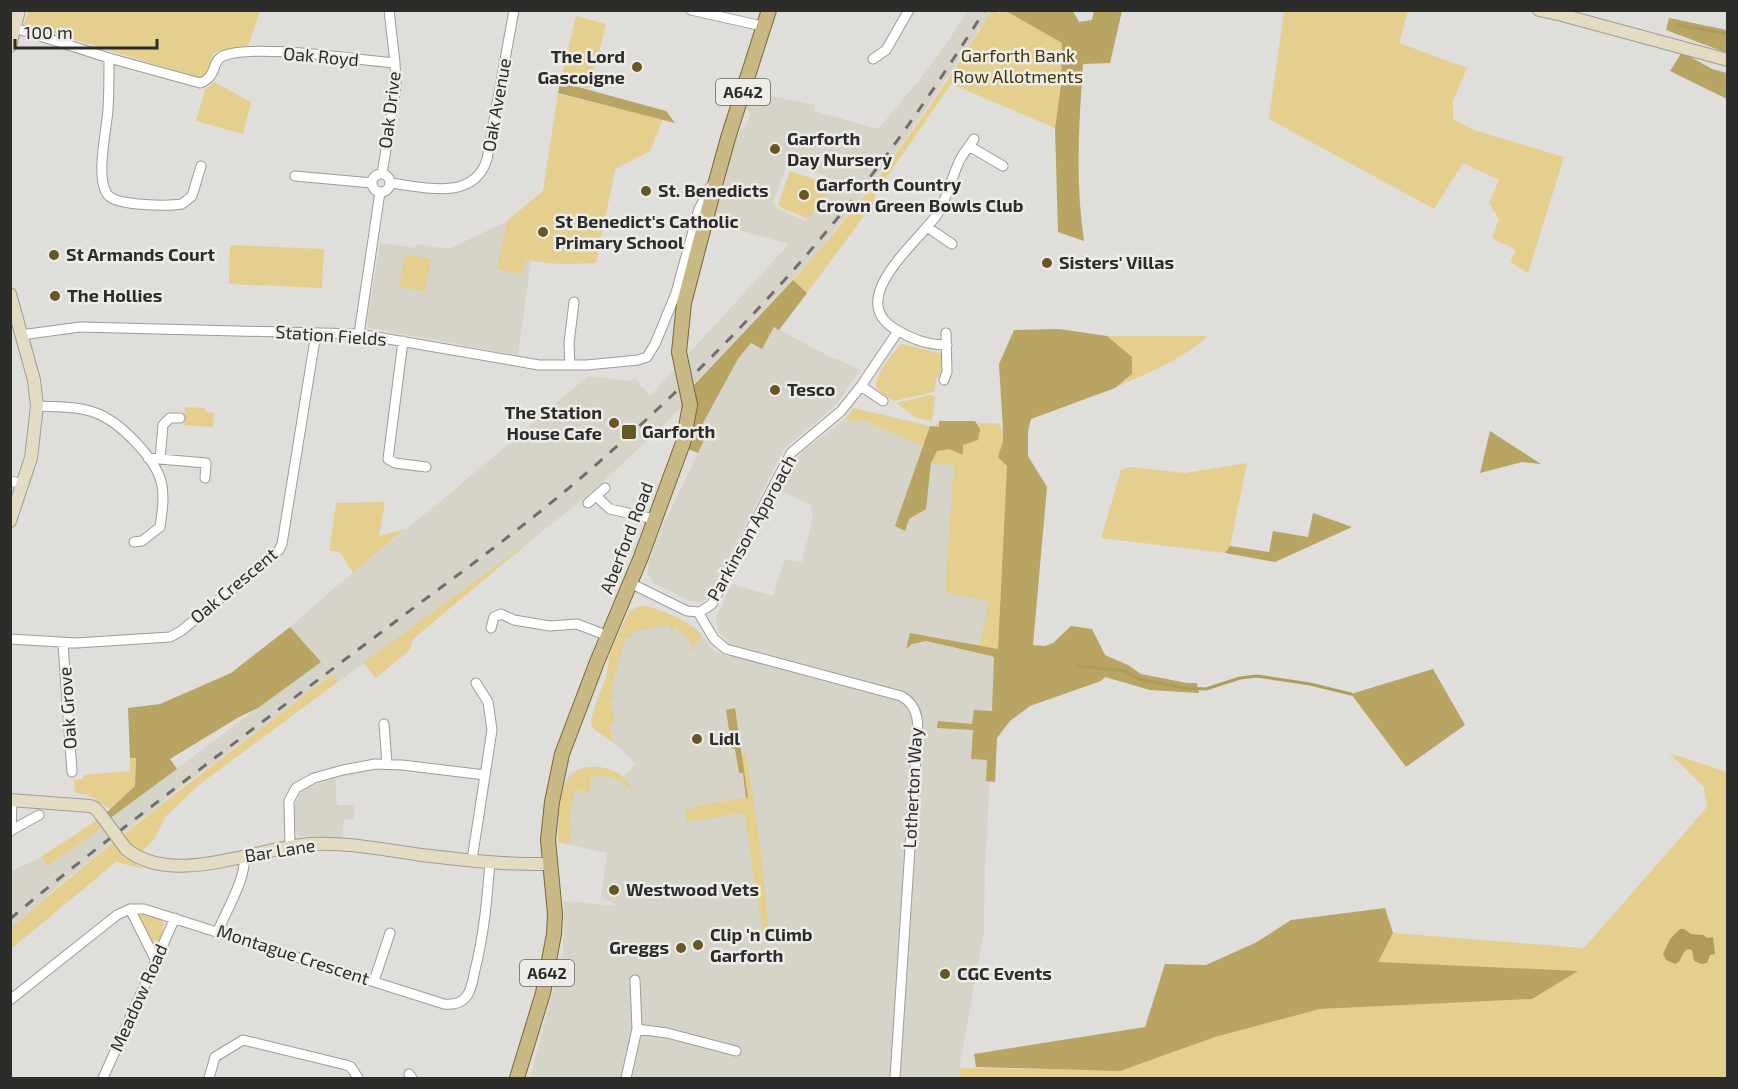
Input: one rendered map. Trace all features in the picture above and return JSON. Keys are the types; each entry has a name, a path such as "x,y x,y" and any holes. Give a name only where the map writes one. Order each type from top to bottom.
{"main road":[{"name":"Aberford Road","path":"517,1078 543,993 552,944 555,914 548,840 562,754 683,443 690,405 679,352 684,303 718,174 762,26 769,10"}],"street":[{"path":"10,46 19,10"},
{"name":"Oak Drive","path":"382,174 396,86 389,10"},
{"name":"Oak Avenue","path":"390,183 454,189 469,184 481,174 488,159 514,10"},
{"path":"691,10 762,26"},
{"path":"873,59 886,50 909,10"},
{"path":"1539,10 1728,60"},
{"path":"15,28 109,58 103,185 110,197 123,202 182,204 192,196 201,166"},
{"name":"Oak Royd","path":"109,58 200,83 207,81 213,75 220,57 247,53 266,52 395,63"},
{"path":"946,345 927,344 889,325 882,314 879,301 880,288 894,265 938,212 962,157 972,142 1003,166"},
{"path":"382,174 388,177 390,183 387,189 380,192 373,188 372,183 375,175 382,174"},
{"name":"Station Fields","path":"21,335 80,327 358,334 539,365 638,360 646,357 655,344 676,293 699,209 718,174"},
{"path":"295,176 372,183"},
{"path":"358,334 380,192"},
{"path":"927,228 952,244"},
{"path":"10,294 34,380 37,406 33,448 17,483 10,521"},
{"path":"570,365 569,343 574,302"},
{"name":"Parkinson Approach","path":"630,583 687,611 698,612 707,609 716,599 791,453 804,440 836,417 861,387 898,330"},
{"name":"Oak Crescent","path":"10,639 63,644 164,638 176,634 279,550 316,333"},
{"path":"944,380 947,372 946,333"},
{"path":"403,341 388,459 395,463 426,467"},
{"path":"861,387 883,401"},
{"path":"37,406 95,412 116,423 148,458 161,481 163,506 160,527 142,541 134,542"},
{"path":"160,459 163,425 170,418 180,417"},
{"path":"205,478 207,452"},
{"path":"148,458 206,463"},
{"path":"588,503 605,488"},
{"path":"596,496 610,509 654,519"},
{"name":"Lotherton Way","path":"698,612 714,639 726,649 901,696 908,700 917,713 895,1078"},
{"path":"491,628 494,617 501,614 514,620 550,626 577,624 608,636"},
{"name":"Oak Grove","path":"63,644 72,772"},
{"path":"472,860 492,723 488,702 477,683"},
{"path":"384,724 387,764"},
{"path":"290,847 289,801 296,788 314,778 343,770 387,764 485,775"},
{"path":"11,800 11,831"},
{"name":"Bar Lane","path":"11,800 38,809 90,806 101,815 126,849 138,859 165,867 195,865 312,844 354,845 490,862 549,864"},
{"path":"11,831 38,809"},
{"path":"218,932 242,876 244,856"},
{"name":"Montague Crescent","path":"130,909 144,909 175,918 444,1004 456,1004 466,997 472,983 484,931 490,862"},
{"path":"10,1000 117,915 130,909 156,961"},
{"name":"Meadow Road","path":"103,1078 175,918"},
{"path":"374,981 390,933"},
{"path":"626,1078 637,1029 635,980"},
{"path":"637,1029 667,1033 736,1051"},
{"path":"209,1078 215,1057 243,1040 346,1065 351,1067 358,1078"}],"shaded area":[{"path":"967,11 991,11 891,158 810,261 682,396 684,404 671,418 594,490 534,538 338,682 332,675 184,785 58,886 11,928 11,871 41,857 47,866 104,826 109,819 320,662 290,627 588,376 631,381 635,378 650,396 789,244 713,223 734,142 742,128 746,126 750,114 746,108 751,92 815,105 814,111 878,129 921,78","holes":["788,162 824,175 836,183 806,221 778,209 773,203"]},
{"path":"1006,11 1073,11 1079,22 1092,20 1094,11 1122,11 1110,63 1083,64 1079,130 1079,196 1084,241 1058,232 1055,128 1061,85 1062,43"},
{"path":"1669,18 1727,30 1727,53 1666,30"},
{"path":"1682,52 1712,69 1727,73 1727,99 1670,71"},
{"path":"560,82 666,111 675,123 558,93"},
{"name":"St Benedict's Catholic Primary School","path":"558,94 615,169 596,263 560,264 531,261 518,355 369,328 367,324 380,243 415,248 416,244 449,249 507,221 543,191"},
{"path":"793,280 807,293 779,330 774,327 762,349 751,343 738,359 703,423 702,437 705,438 698,453 688,449 697,410 694,385"},
{"path":"774,327 860,370 836,405 784,449 708,598 702,602 689,601 653,583 648,574 649,561 662,527 705,439 702,437 703,423 738,359 751,343"},
{"path":"1059,329 1107,336 1132,357 1132,374 1115,388 1031,419 1028,431 1028,456 1047,487 1033,645 1045,646 1053,643 1071,626 1092,629 1105,655 1128,665 1141,674 1197,683 1199,693 1150,690 1105,677 1101,681 1030,706 1010,721 997,738 995,782 986,781 987,760 971,759 973,730 937,728 938,721 972,724 974,710 992,711 994,658 926,641 912,644 906,649 910,633 998,649 1007,466 998,457 1003,441 999,364 1014,330"},
{"path":"844,420 867,422 923,446 930,426 1009,430 985,867 984,932 959,1068 960,1078 530,1078 563,953 564,901 615,906 614,903 601,898 607,853 558,842 561,798 565,782 571,773 580,769 601,767 613,770 624,777 635,764 591,724 593,710 607,674 610,653 627,616 630,611 639,606 649,607 688,623 700,632 714,651 730,657 728,640 718,632 716,617 732,584 773,596 785,559 802,562 813,517 811,505 781,491 803,451"},
{"path":"939,421 975,421 980,429 978,440 963,445 963,455 949,449 937,451 931,463 926,509 909,519 905,531 895,526 930,426 939,427"},
{"path":"1490,431 1541,464 1522,462 1480,473"},
{"path":"1313,513 1352,527 1275,562 1225,553 1230,546 1269,552 1273,531 1308,537"},
{"path":"290,627 321,662 258,708 170,759 177,769 109,819 106,813 135,786 136,758 130,758 128,708 160,704 231,673"},
{"path":"1433,669 1465,725 1406,767 1351,694"},
{"path":"735,708 748,797 746,798 743,773 739,773 735,749 732,749 726,710"},
{"path":"335,778 337,805 355,805 354,820 344,819 342,838 299,836 295,831 295,807 299,795 307,787"},
{"path":"1385,908 1393,933 1378,962 1578,971 1532,999 1320,1009 1215,1037 1120,1071 976,1067 974,1054 1145,1027 1165,964 1206,965 1257,942 1291,920"},
{"path":"1680,929 1691,934 1704,935 1707,938 1713,937 1715,954 1710,955 1707,963 1694,961 1692,950 1688,949 1675,964 1666,960 1663,954 1670,939"}],"green space":[{"path":"28,11 260,11 248,46 213,53 209,75 199,78 24,24"},
{"name":"Garforth Bank Row Allotments","path":"991,11 998,11 998,14 1006,11 1062,43 1061,85 1055,128 951,84 874,196 875,201 807,293 793,280 873,184 947,81"},
{"path":"1284,11 1408,11 1399,43 1467,68 1453,101 1453,119 1474,130 1564,157 1528,273 1510,262 1516,250 1492,238 1499,219 1489,203 1499,180 1463,163 1434,209 1269,119"},
{"path":"576,16 606,24 590,89 560,82"},
{"path":"214,82 251,102 243,134 196,121 205,90"},
{"path":"558,94 663,119 650,151 615,169 596,263 560,264 526,260 523,274 497,269 507,221 543,191"},
{"name":"Garforth Country Crown Green Bowls Club","path":"790,171 834,186 808,219 778,204"},
{"path":"230,245 324,249 322,288 229,284"},
{"path":"405,254 431,259 425,291 399,287"},
{"path":"1107,336 1208,336 1175,359 1115,388 1132,374 1132,358"},
{"path":"902,344 940,353 943,356 943,370 936,379 934,392 894,401 877,388 876,381 882,370"},
{"path":"931,395 935,397 932,421 917,418 896,403"},
{"path":"185,407 204,408 207,412 214,413 213,427 184,425"},
{"path":"854,408 930,426 923,446 867,422 844,420"},
{"path":"998,423 1003,435 998,457 1007,466 998,649 979,647 989,602 945,592 954,465 931,463 936,424"},
{"path":"1247,463 1230,546 1225,553 1101,538 1121,470 1129,467 1185,473"},
{"path":"385,502 379,536 405,529 353,573 340,552 329,551 336,503"},
{"path":"534,538 412,640 410,650 376,678 363,663"},
{"path":"639,606 654,608 674,616 691,626 702,637 692,648 692,652 688,650 693,644 676,627 671,632 670,625 631,632 632,639 625,637 610,695 617,698 610,700 615,724 610,725 612,742 592,727 591,720 607,674 610,653 630,611"},
{"path":"332,675 338,682 200,784 166,816 153,841 142,851 130,846 122,851 132,862 144,869 116,862 11,949 11,928 169,798"},
{"path":"746,751 759,836 769,932 763,932 744,813 687,822 685,810 748,797 742,757"},
{"path":"1669,753 1727,772 1727,1078 960,1078 959,1068 1120,1070 1215,1037 1320,1009 1532,999 1377,962 1393,933 1584,948 1707,807 1704,787"},
{"path":"136,757 135,786 110,809 88,795 75,793 74,780 83,779 83,775 130,771 130,758"},
{"path":"587,767 608,769 621,775 633,793 615,778 591,777 590,791 574,791 569,824 572,825 569,844 558,842 561,797 564,787 577,771"},
{"path":"97,820 104,826 47,866 41,857"},
{"path":"142,913 161,919 164,925 162,926 164,935 158,946 154,947 138,916"}],"waterway":[{"path":"1677,25 1728,34"},
{"path":"1078,666 1124,671 1139,679 1184,688 1206,689 1240,678 1257,676 1310,684 1351,694"}],"railway":[{"path":"10,919 180,784 517,530 576,482 648,418 717,352 783,282 845,209 918,112 985,10"}],"place":[{"name":"The Lord Gascoigne","path":"637,67"},
{"name":"Garforth Day Nursery","path":"775,149"},
{"name":"St. Benedicts","path":"646,191"},
{"name":"Garforth Country Crown Green Bowls Club","path":"804,195"},
{"name":"St Benedict's Catholic Primary School","path":"543,232"},
{"name":"St Armands Court","path":"54,255"},
{"name":"Sisters' Villas","path":"1047,263"},
{"name":"The Hollies","path":"55,296"},
{"name":"Tesco","path":"775,390"},
{"name":"The Station House Cafe","path":"614,423"},
{"name":"Garforth","path":"629,432"},
{"name":"Lidl","path":"697,739"},
{"name":"Westwood Vets","path":"614,890"},
{"name":"Clip 'n Climb Garforth","path":"698,945"},
{"name":"Greggs","path":"681,948"},
{"name":"CGC Events","path":"945,974"}]}
